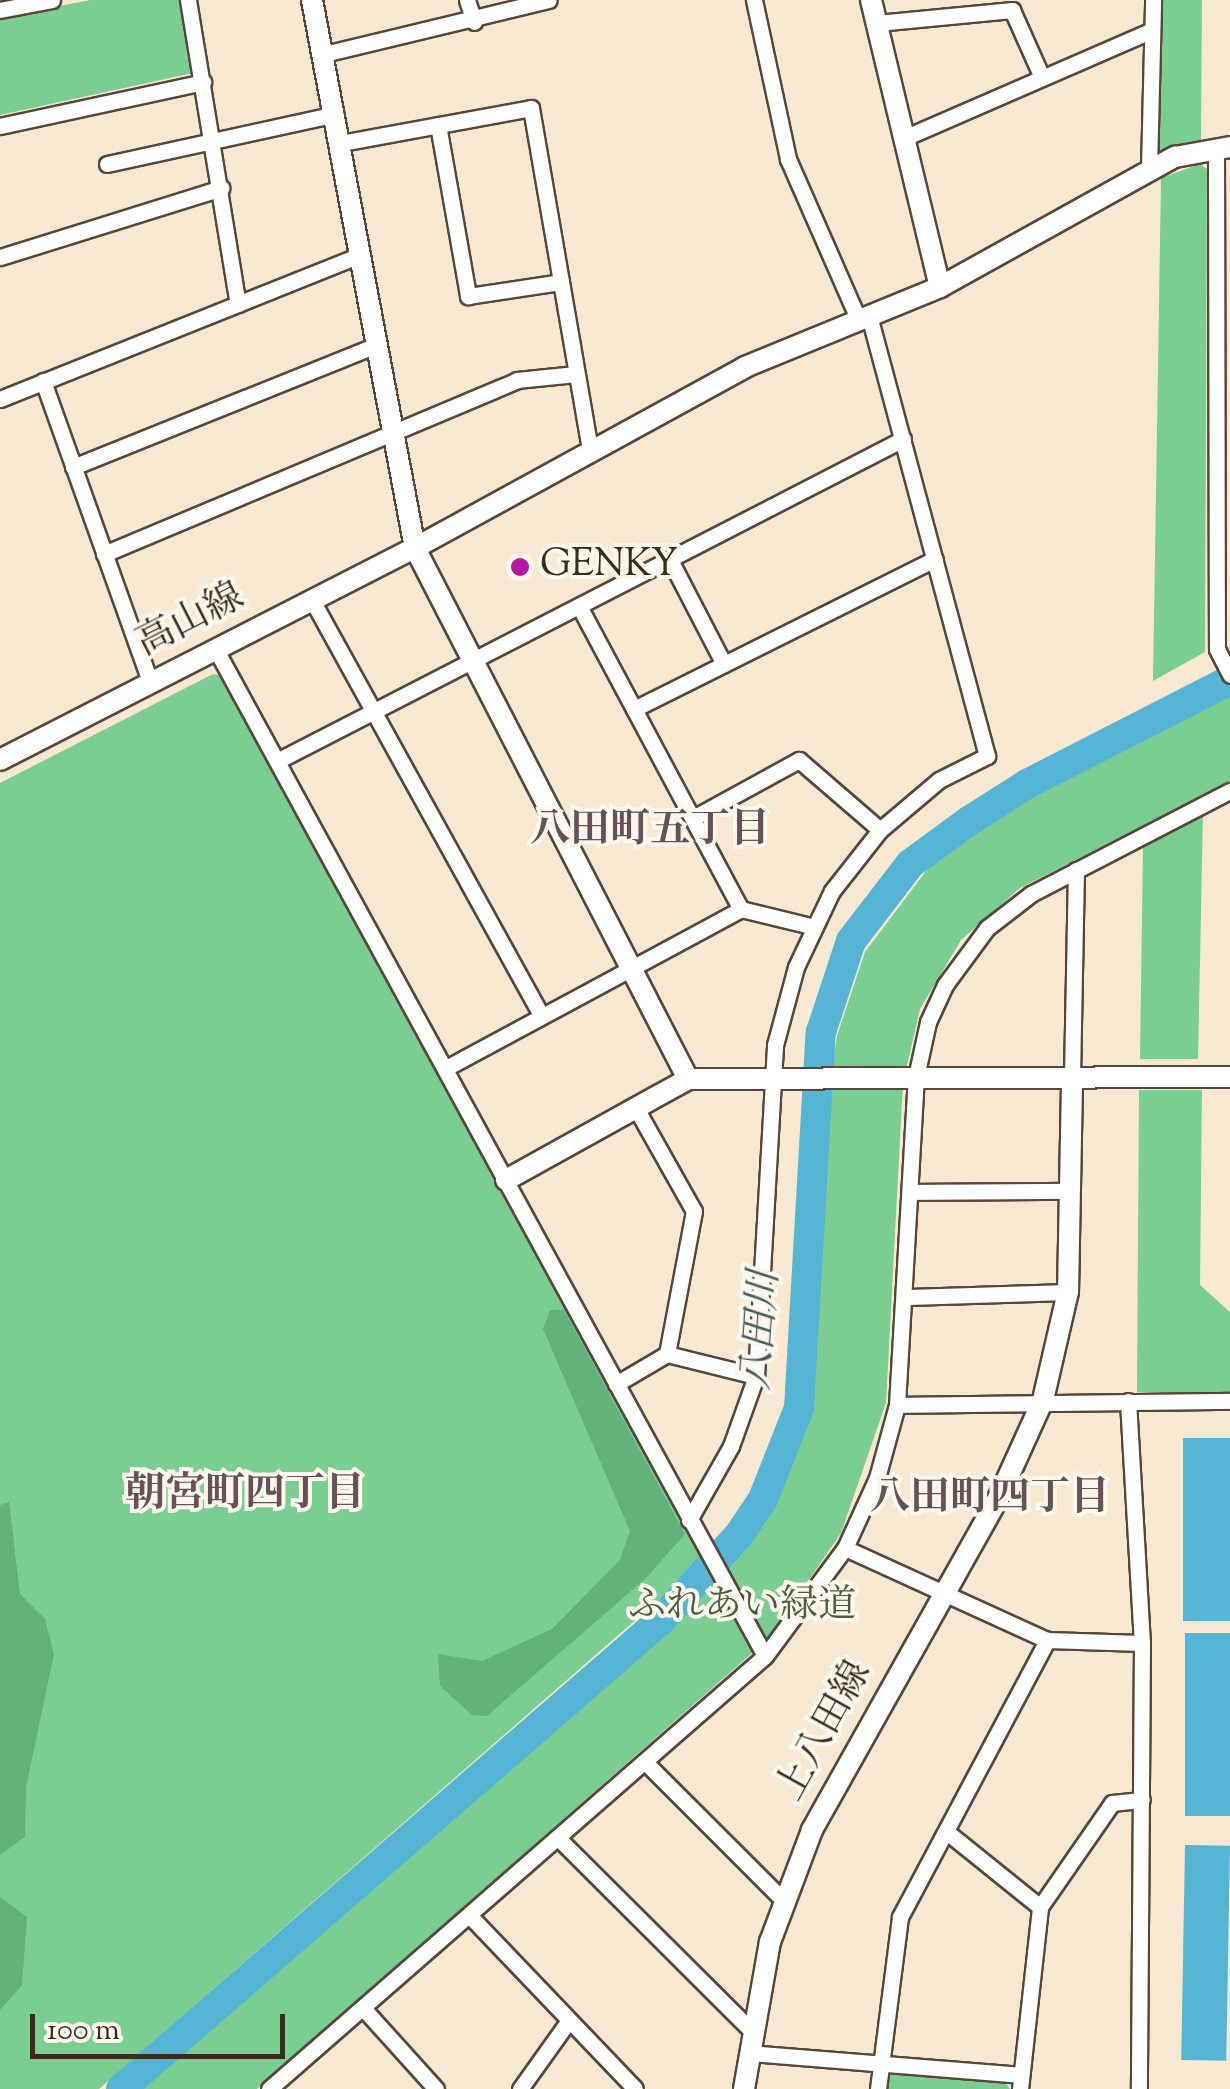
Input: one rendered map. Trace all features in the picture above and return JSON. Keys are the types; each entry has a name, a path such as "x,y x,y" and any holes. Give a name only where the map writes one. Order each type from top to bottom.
{"street":[{"path":"0,10 52,0"},
{"path":"188,0 222,188 238,304"},
{"path":"312,0 414,548 688,1079"},
{"path":"467,0 474,22"},
{"path":"324,54 474,22 549,0"},
{"path":"689,1520 732,1446 756,1376 772,1078 783,1010 832,891 880,830 940,780 987,756 936,559 864,319 788,158 754,0"},
{"path":"871,0 940,287"},
{"path":"1149,169 1153,0"},
{"path":"877,23 980,6 1012,10 1041,75"},
{"path":"904,138 1041,75 1152,30"},
{"path":"0,126 203,82"},
{"path":"341,143 531,108 590,450"},
{"path":"107,164 336,114"},
{"path":"438,125 468,296 561,282"},
{"path":"1223,147 1217,650 1230,675"},
{"name":"高山線","path":"0,760 414,548 744,368 940,287 1149,169 1223,147"},
{"path":"0,257 222,188"},
{"path":"0,399 360,255"},
{"path":"73,467 376,345"},
{"path":"104,554 517,380 576,374"},
{"path":"43,382 150,682"},
{"path":"277,762 902,439"},
{"path":"634,709 936,559"},
{"path":"670,560 724,664"},
{"path":"312,600 542,1016"},
{"path":"579,606 740,909"},
{"path":"215,648 764,1656"},
{"path":"692,818 799,760 880,830"},
{"path":"274,2087 764,1656 844,1548 877,1478 897,1405 908,1297 916,1077 928,1022 964,957 1032,894 1230,791"},
{"path":"1072,1077 1076,870"},
{"path":"446,1068 740,909 815,928"},
{"name":"上八田線","path":"744,2089 752,2030 784,1900 812,1830 999,1497 1043,1400 1068,1292 1072,1077"},
{"path":"506,1180 688,1079 1230,1077"},
{"path":"637,1110 694,1211 667,1354"},
{"path":"910,1192 1070,1191"},
{"path":"908,1297 1068,1292"},
{"path":"616,1384 667,1354 756,1376"},
{"path":"897,1405 1043,1400 1230,1401"},
{"path":"1128,1401 1142,1643 1138,2089"},
{"path":"844,1548 1048,1640 1142,1643"},
{"path":"878,2089 900,1917 1048,1640"},
{"path":"644,1762 784,1900"},
{"path":"749,2053 1021,2082 1040,1907 1112,1804 1142,1800"},
{"path":"947,1832 1040,1907"},
{"path":"558,1838 752,2030"},
{"path":"468,1916 567,2023 635,2089"},
{"path":"363,2008 436,2089"},
{"path":"520,2089 567,2023"}],"green space":[{"path":"90,0 181,0 193,73 0,115 0,18"},
{"path":"1159,0 1202,0 1201,140 1162,151 1156,147"},
{"path":"1200,164 1207,169 1205,652 1153,681 1161,178"},
{"path":"213,674 222,676 703,1561 99,2089 0,2089 0,783"},
{"name":"ふれあい緑道","path":"1230,696 1230,782 1020,888 961,940 920,1009 903,1083 886,1403 841,1533 769,1638 257,2089 139,2089 703,1591 743,1543 801,1443 817,1356 826,1102 837,1036 865,952 932,863 989,818"},
{"path":"1203,814 1198,1059 1140,1059 1143,844"},
{"path":"1139,1090 1202,1090 1200,1285 1230,1312 1230,1392 1137,1392"},
{"path":"550,1310 564,1310 685,1534 646,1578 487,1716 472,1715 440,1686 438,1654 482,1661 552,1629 620,1560 630,1531 543,1329"},
{"path":"9,1502 20,1594 45,1619 54,1654 26,1787 25,1837 0,1855 0,1505"},
{"path":"0,1897 27,1917 22,1985 0,2010"},
{"path":"891,2074 1005,2082 1010,2089 887,2089"}],"water":[{"path":"1183,1438 1230,1438 1230,1621 1183,1621"},
{"path":"1185,1633 1230,1633 1230,1816 1185,1816"},
{"path":"1185,1845 1230,1846 1226,2061 1181,2060"}],"waterway":[{"name":"八田川","path":"121,2089 659,1622 739,1535 763,1499 799,1408 821,1032 851,941 910,864 969,821 1027,784 1230,680"}],"place":[{"name":"GENKY","path":"520,567"}],"district":[{"name":"八田町五丁目","path":"650,832"},
{"name":"朝宮町四丁目","path":"245,1496"},
{"name":"八田町四丁目","path":"990,1500"}]}
